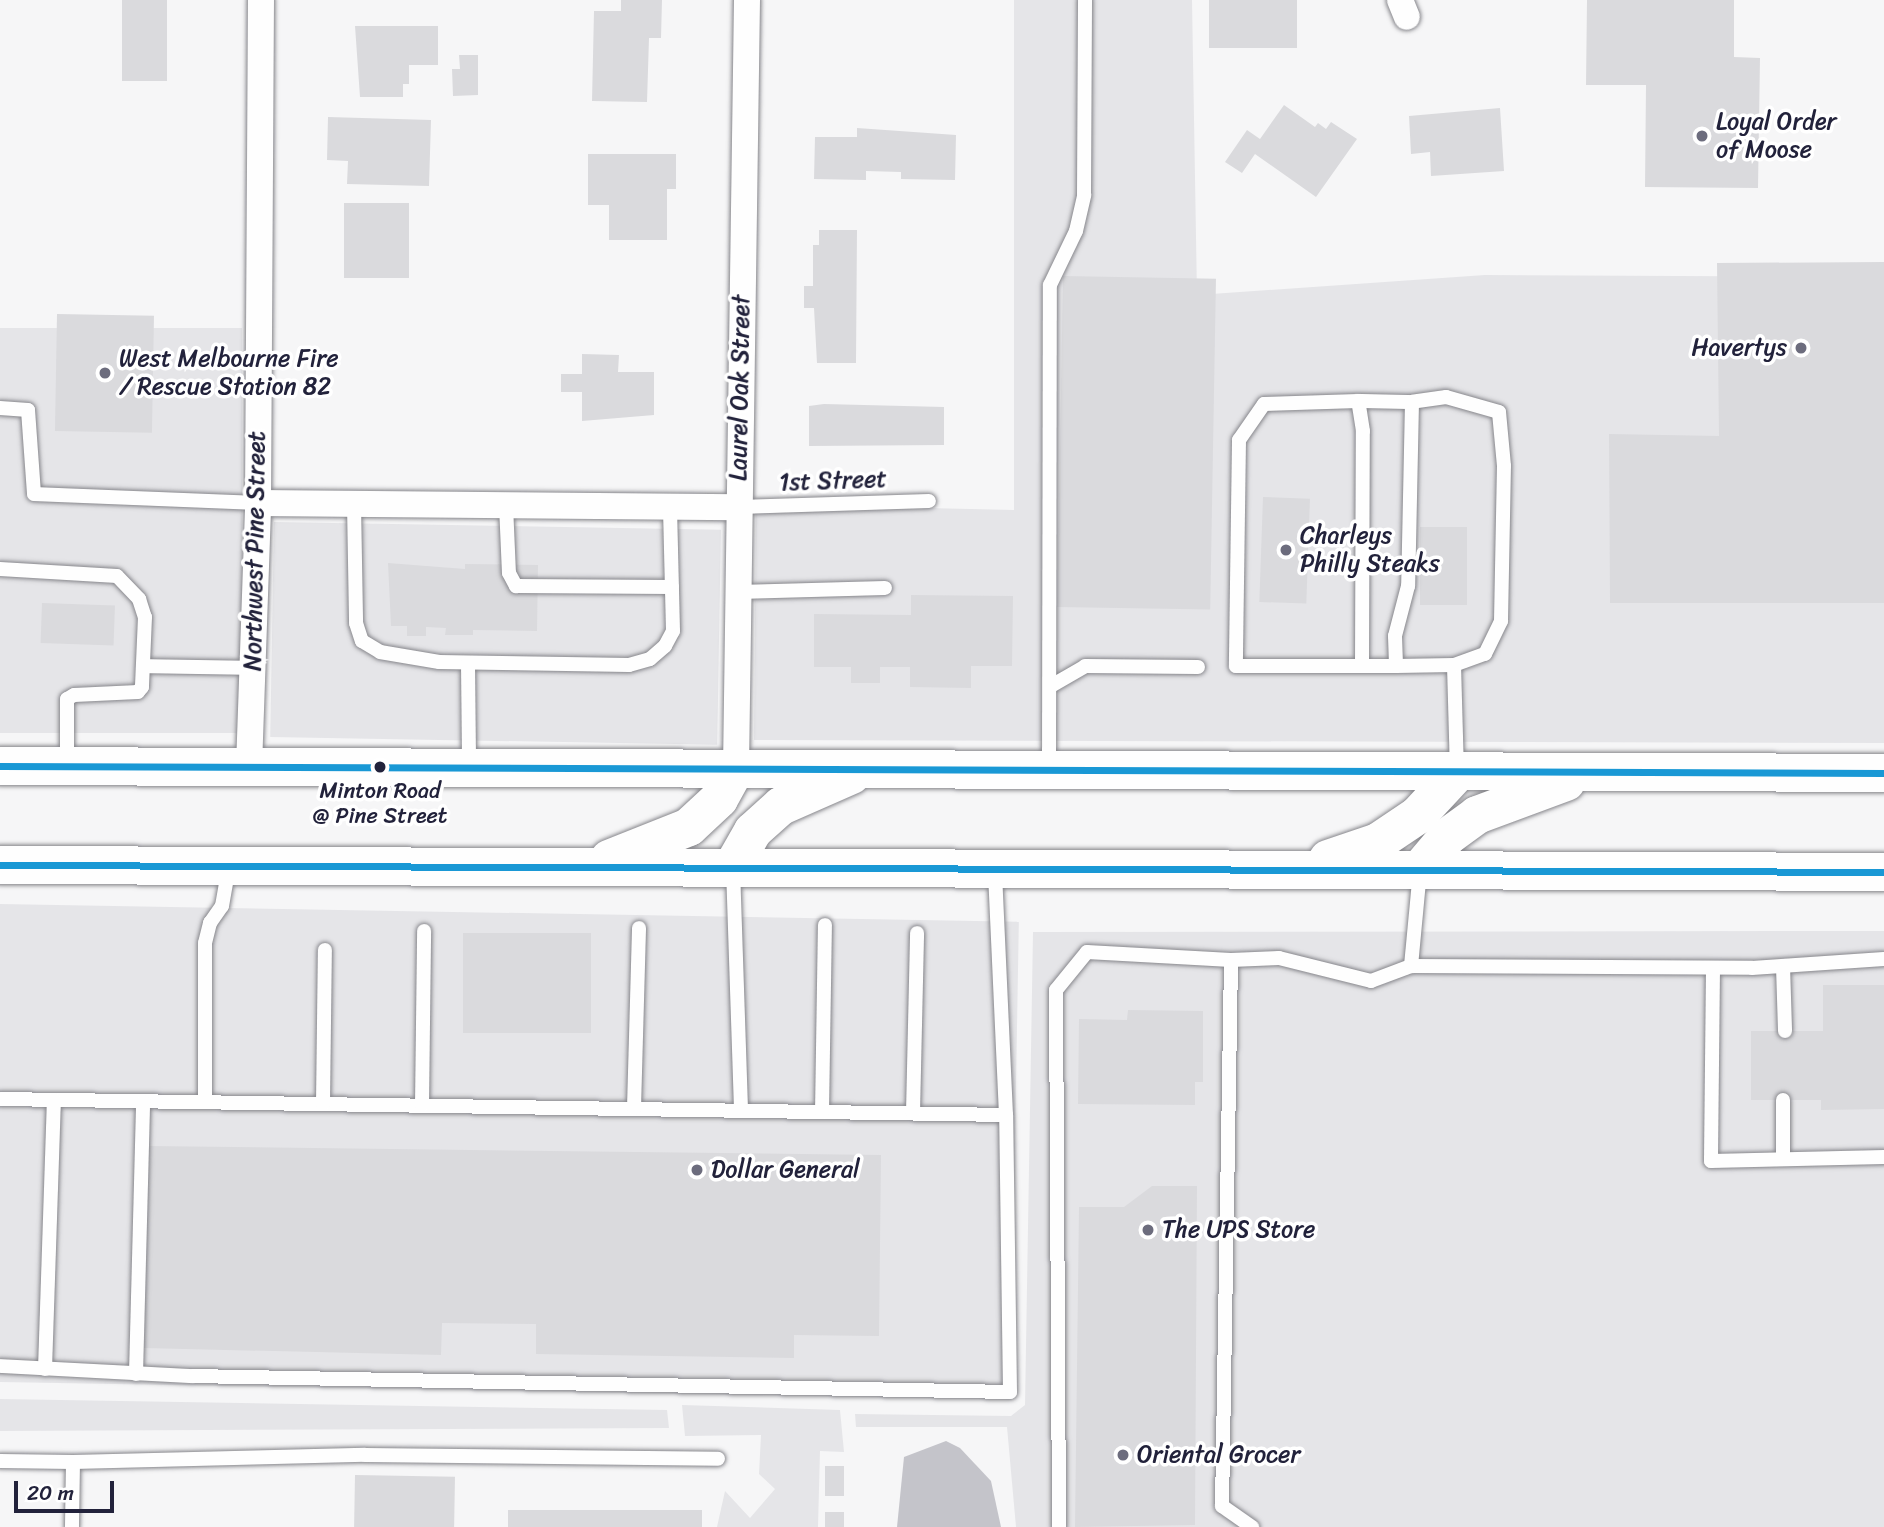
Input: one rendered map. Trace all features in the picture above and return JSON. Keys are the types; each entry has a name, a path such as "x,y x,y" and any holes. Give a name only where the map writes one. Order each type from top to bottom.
{"main road":[{"path":"0,766 1884,773"},
{"path":"587,868 689,827 719,799 736,768"},
{"path":"733,866 753,831 781,806 863,769"},
{"path":"1293,871 1378,842 1418,815 1457,773"},
{"path":"1420,869 1447,837 1477,815 1591,773"},
{"path":"0,865 1884,872"}],"street":[{"name":"Northwest Pine Street","path":"249,767 258,503 261,0"},
{"name":"Laurel Oak Street","path":"258,503 738,507 747,0"},
{"path":"736,768 738,507"}],"lane":[{"path":"1049,771 1049,285 1076,231 1083,195 1085,0"},
{"path":"1446,397 1499,412 1504,466 1501,621 1485,654 1454,665 1236,666 1239,440 1264,404 1412,402 1446,397"},
{"path":"1358,401 1363,431 1362,666"},
{"path":"1396,666 1395,636 1408,586 1412,402"},
{"path":"0,408 28,410 34,494 258,503"},
{"name":"1st Street","path":"738,507 929,501"},
{"path":"354,503 355,602 362,641 406,659 468,663 629,665 650,659 665,646 673,631 670,506"},
{"path":"506,505 507,556 516,586 672,587"},
{"path":"0,569 117,576 139,599 145,617 142,687 138,692 74,695 67,699 67,766"},
{"path":"738,592 885,589"},
{"path":"468,663 469,767"},
{"path":"1454,665 1457,773"},
{"path":"143,666 253,668"},
{"path":"1051,686 1086,666 1198,667"},
{"path":"205,1102 205,943 210,923 222,906 230,866"},
{"path":"733,866 741,1110"},
{"path":"0,1366 136,1374 1010,1392 1006,1115 994,868"},
{"path":"1412,966 1420,869"},
{"path":"821,1111 825,925"},
{"path":"634,1108 639,928"},
{"path":"422,1105 424,930"},
{"path":"913,1113 917,933"},
{"path":"323,1104 325,950"},
{"path":"1059,1527 1056,990 1087,952 1231,961 1279,958 1371,981 1412,966 1713,968 1884,959"},
{"path":"1231,961 1222,1506 1252,1527"},
{"path":"1783,966 1785,1031"},
{"path":"1713,968 1711,1161 1884,1157"},
{"path":"0,1099 1006,1115"},
{"path":"45,1368 54,1100"},
{"path":"1783,1100 1783,1159"},
{"path":"136,1374 143,1101"},
{"path":"0,1461 73,1462 365,1455 718,1459"},
{"path":"72,1527 73,1462"}],"shaded area":[{"path":"1014,0 1192,0 1197,295 1485,275 1884,277 1884,743 754,740 756,504 1014,510"},
{"path":"0,328 242,328 242,733 0,733"},
{"path":"274,522 721,530 717,745 270,737"},
{"path":"0,904 1019,922 1011,1400 0,1382"},
{"path":"1884,931 1884,1527 1016,1527 1007,1427 856,1427 855,1414 1011,1416 1025,1405 1033,932"},
{"path":"0,1399 667,1410 669,1428 0,1431"},
{"path":"682,1405 840,1410 844,1452 820,1451 818,1527 717,1527 725,1491 750,1518 775,1489 759,1474 761,1435 685,1436"},
{"path":"946,1441 960,1448 991,1481 1001,1527 897,1527 904,1457"}],"building":[{"path":"122,0 167,0 167,81 122,81"},
{"path":"621,0 662,0 661,38 649,38 647,102 592,101 594,11 621,11"},
{"path":"1209,0 1297,0 1297,48 1209,48"},
{"name":"Loyal Order of Moose","path":"1587,0 1734,0 1734,57 1760,58 1758,188 1645,187 1646,85 1586,85"},
{"path":"355,26 438,26 438,65 409,65 409,84 403,84 403,97 360,97"},
{"path":"459,55 478,55 478,95 453,96 452,69 460,69"},
{"path":"1284,105 1315,127 1318,123 1326,129 1331,122 1357,139 1316,197 1255,154 1242,173 1225,162 1247,130 1260,139"},
{"path":"1500,108 1504,171 1431,176 1430,152 1411,154 1409,116"},
{"path":"328,117 431,120 429,186 347,184 348,161 327,160"},
{"path":"857,128 956,135 955,180 901,179 901,172 866,171 866,180 814,179 815,137 857,137"},
{"path":"588,154 676,154 676,189 667,189 667,240 609,240 609,205 588,205"},
{"path":"344,203 409,203 409,278 344,278"},
{"path":"819,230 857,230 856,363 817,363 814,308 804,308 804,286 813,286 813,245 819,245"},
{"name":"Havertys","path":"1884,262 1884,603 1610,603 1609,434 1719,436 1717,263"},
{"path":"1063,276 1216,279 1210,610 1057,607"},
{"name":"West Melbourne Fire / Rescue Station 82","path":"57,314 154,316 152,433 55,431"},
{"path":"582,354 619,355 618,372 654,372 654,415 582,421 582,392 561,392 561,374 582,374"},
{"path":"824,404 944,407 944,445 809,446 809,406"},
{"name":"Charleys Philly Steaks","path":"1263,497 1310,499 1306,604 1259,602"},
{"path":"1420,527 1467,527 1467,605 1420,605"},
{"path":"388,563 465,569 465,564 538,565 537,631 473,630 473,635 445,635 446,628 426,627 426,636 407,636 407,626 391,626"},
{"path":"911,595 1013,596 1012,666 971,666 971,688 910,687 910,667 880,667 880,683 851,683 851,667 814,667 814,614 911,615"},
{"path":"42,603 115,606 114,646 41,643"},
{"path":"463,933 591,933 591,1033 463,1033"},
{"path":"1823,985 1884,985 1884,1109 1821,1110 1821,1100 1751,1100 1751,1031 1823,1031"},
{"path":"1128,1010 1203,1011 1203,1082 1195,1082 1195,1105 1078,1104 1079,1019 1127,1020"},
{"path":"148,1146 881,1155 879,1336 794,1335 794,1358 536,1354 536,1324 442,1323 441,1355 144,1348"},
{"path":"1152,1186 1197,1186 1195,1525 1075,1527 1079,1207 1124,1207"},
{"path":"825,1466 844,1466 844,1496 825,1496"},
{"path":"355,1475 455,1477 454,1527 354,1527"},
{"path":"508,1510 702,1510 702,1527 508,1527"},
{"path":"825,1512 844,1512 844,1527 825,1527"}],"transit line":[{"name":"20","path":"0,766 1884,773"},
{"name":"20","path":"0,865 1884,872"}],"place":[{"name":"Loyal Order of Moose","path":"1702,136"},
{"name":"Havertys","path":"1801,348"},
{"name":"West Melbourne Fire / Rescue Station 82","path":"105,373"},
{"name":"Charleys Philly Steaks","path":"1286,550"},
{"name":"Minton Road @ Pine Street","path":"380,767"},
{"name":"Dollar General","path":"697,1170"},
{"name":"The UPS Store","path":"1148,1230"},
{"name":"Oriental Grocer","path":"1123,1455"}]}
